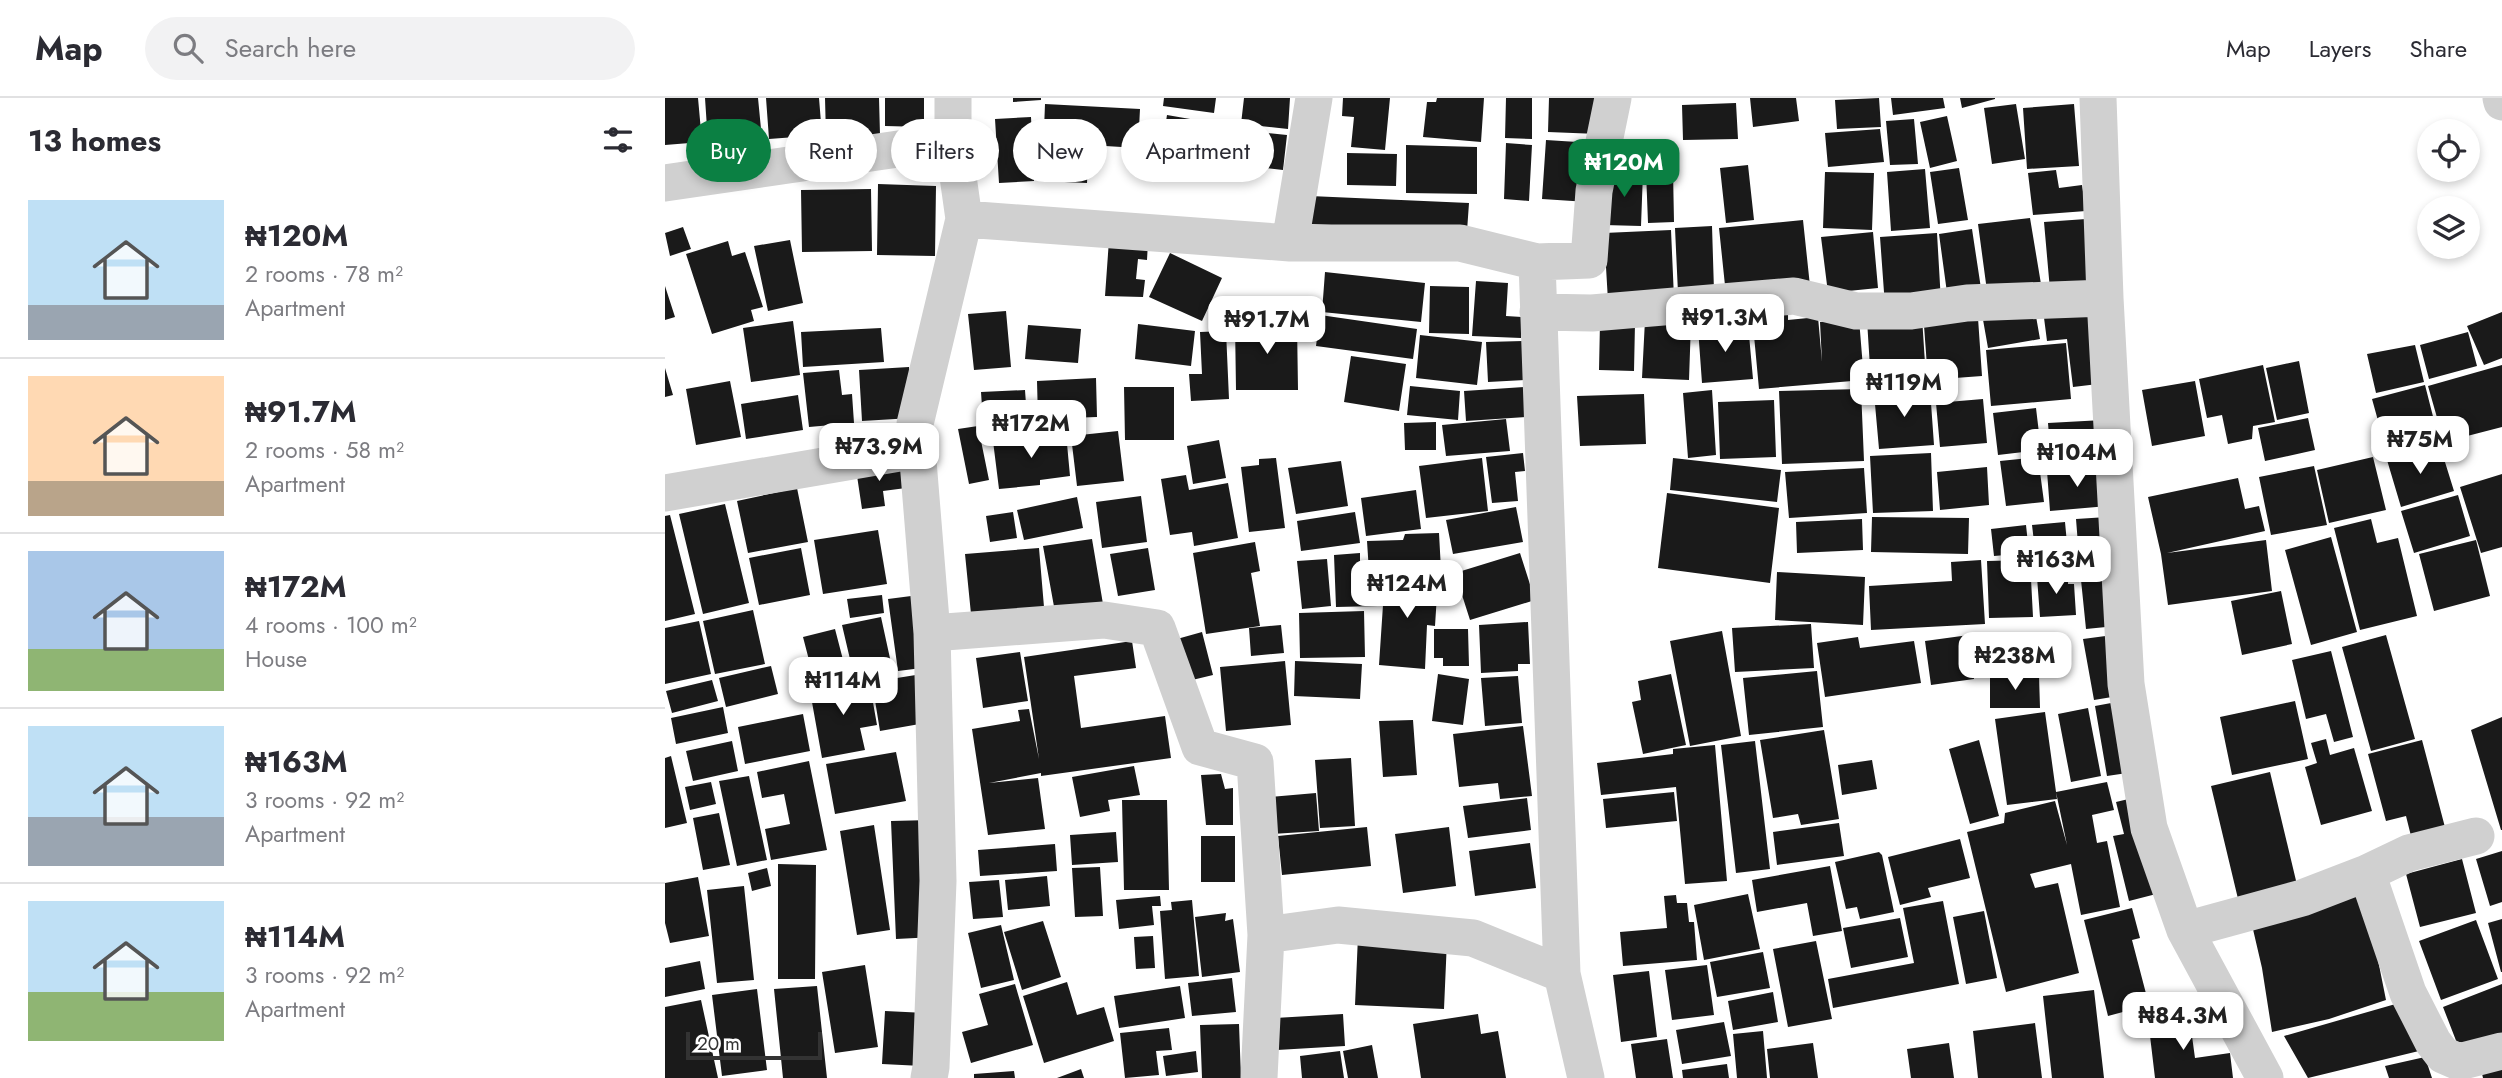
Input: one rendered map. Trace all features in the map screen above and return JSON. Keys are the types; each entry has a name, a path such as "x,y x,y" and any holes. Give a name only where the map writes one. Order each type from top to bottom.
{"street":[{"path":"953,98 953,119"},
{"path":"1290,243 1314,98"},
{"path":"964,219 1290,243 1460,243 1537,262 1589,260 1594,191 1613,98"},
{"path":"2098,98 2105,298 2126,684 2149,828 2185,930 2265,1078"},
{"path":"665,183 891,150"},
{"path":"929,1078 938,881 932,633 915,424 964,219 959,182"},
{"path":"1537,262 1562,974 1586,1078"},
{"path":"1538,312 1592,313 1794,296 1856,312 1911,311 1967,303 2105,298"},
{"path":"665,493 916,450"},
{"path":"932,633 1104,620 1157,628 1200,747 1255,762 1266,936 1259,1078"},
{"path":"2185,930 2302,898 2367,873 2409,853 2476,835"},
{"path":"2367,873 2409,993 2433,1042 2443,1055 2459,1062 2502,1051"},
{"path":"1266,936 1338,925 1473,938 1562,974"}],"building":[{"path":"665,98 698,98 700,119 686,119 686,143 665,145"},
{"path":"705,98 758,98 760,119 706,119"},
{"path":"766,98 819,98 821,119 785,119 785,138 771,139 771,119 768,119"},
{"path":"825,98 879,98 880,135 877,135 877,119 826,119"},
{"path":"885,98 924,98 924,119 891,119 891,126 885,126"},
{"path":"1013,98 1041,98 1041,100 1013,102"},
{"path":"1164,98 1216,98 1214,113 1163,106"},
{"path":"1244,98 1290,98 1288,129 1274,128 1274,119 1242,119"},
{"path":"1343,98 1390,98 1385,150 1351,147 1354,117 1342,116"},
{"path":"1437,98 1484,98 1481,142 1423,137 1427,102 1436,102"},
{"path":"1506,98 1532,98 1532,139 1505,138"},
{"path":"1549,98 1599,98 1598,134 1548,132"},
{"path":"1750,98 1796,98 1799,121 1753,127"},
{"path":"1879,98 1881,127 1837,129 1835,100"},
{"path":"1891,98 1943,98 1945,108 1893,115"},
{"path":"1960,98 1995,98 1995,99 1962,108"},
{"path":"1736,103 1738,139 1683,140 1682,105"},
{"path":"1045,104 1140,109 1139,119 1121,119 1121,147 1107,146 1107,119 1044,119"},
{"path":"2016,104 2025,159 1992,164 1984,108"},
{"path":"2074,104 2079,166 2027,169 2023,108"},
{"path":"1167,115 1190,119 1166,119"},
{"path":"1947,116 1957,161 1930,168 1920,122"},
{"path":"1031,117 1013,119 1013,182 1016,182 999,183 999,119 995,119"},
{"path":"1914,119 1918,164 1890,165 1886,121"},
{"path":"1880,129 1884,162 1828,167 1825,133"},
{"path":"1274,134 1287,135 1283,170 1274,169"},
{"path":"1546,140 1593,143 1588,202 1542,199"},
{"path":"1506,143 1532,145 1529,201 1504,199"},
{"path":"1406,145 1477,147 1477,194 1406,193"},
{"path":"1347,153 1397,154 1396,186 1347,185"},
{"path":"1748,165 1754,220 1726,223 1720,168"},
{"path":"1959,168 1968,220 1938,224 1930,172"},
{"path":"1925,169 1930,228 1891,231 1887,172"},
{"path":"2056,170 2059,188 2082,185 2086,211 2033,215 2028,173"},
{"path":"1607,171 1643,172 1641,226 1604,225"},
{"path":"1646,171 1673,171 1674,222 1648,223"},
{"path":"1825,172 1874,173 1872,230 1823,228"},
{"path":"878,184 936,186 935,256 877,255"},
{"path":"871,189 872,251 802,252 801,190"},
{"path":"1310,196 1469,203 1467,231 1309,224"},
{"path":"2030,218 2041,284 1987,291 1978,224"},
{"path":"2086,219 2092,287 2050,290 2044,222"},
{"path":"1803,220 1810,286 1726,295 1719,228"},
{"path":"1712,226 1714,291 1678,293 1675,228"},
{"path":"683,227 691,249 670,256 665,233"},
{"path":"1972,229 1982,295 1948,300 1939,234"},
{"path":"1671,230 1674,298 1608,301 1604,233"},
{"path":"1873,232 1878,288 1828,293 1821,237"},
{"path":"1937,233 1941,302 1885,306 1880,237"},
{"path":"790,240 803,303 768,311 754,246"},
{"path":"1109,240 1148,242 1147,260 1138,259 1136,279 1145,280 1143,297 1105,296"},
{"path":"728,241 732,256 745,252 763,307 751,310 754,321 712,334 686,254"},
{"path":"1170,253 1222,278 1202,321 1149,297"},
{"path":"1325,272 1425,283 1421,322 1322,312"},
{"path":"1476,281 1508,283 1506,316 1522,317 1521,338 1472,336"},
{"path":"665,286 675,317 665,320"},
{"path":"1430,286 1469,287 1469,334 1429,333"},
{"path":"2088,304 2098,384 2073,387 2067,339 2047,341 2043,310"},
{"path":"2034,305 2040,339 1988,348 1982,314"},
{"path":"1006,311 1011,367 974,370 968,314"},
{"path":"1788,311 1788,320 1818,317 1822,362 1820,322 1859,319 1864,380 1759,389 1752,314"},
{"path":"1923,312 1978,318 1982,376 1928,380"},
{"path":"2502,312 2502,358 2484,365 2467,326"},
{"path":"1320,315 1417,329 1413,359 1316,346"},
{"path":"1922,317 1926,379 1871,383 1867,320"},
{"path":"1645,320 1691,322 1689,380 1642,378"},
{"path":"793,321 800,375 751,382 743,328"},
{"path":"1600,322 1635,323 1634,371 1599,370"},
{"path":"1235,323 1297,323 1298,390 1236,390"},
{"path":"1138,324 1195,331 1191,366 1135,359"},
{"path":"1748,324 1753,379 1702,383 1698,328"},
{"path":"1028,325 1081,329 1078,363 1025,359"},
{"path":"881,328 884,362 803,367 801,332"},
{"path":"1226,331 1229,399 1191,401 1189,374 1202,374 1200,332"},
{"path":"2468,332 2477,366 2429,379 2420,345"},
{"path":"1420,335 1482,342 1477,385 1416,378"},
{"path":"1523,341 1525,380 1488,382 1486,342"},
{"path":"2066,343 2071,399 1991,406 1986,350"},
{"path":"2415,345 2424,382 2376,393 2367,354"},
{"path":"1351,356 1406,364 1399,411 1344,402"},
{"path":"2299,361 2309,413 2277,420 2266,368"},
{"path":"2263,365 2275,422 2253,426 2252,439 2228,444 2222,415 2207,418 2199,379"},
{"path":"2502,365 2502,427 2444,442 2428,386"},
{"path":"909,367 912,418 862,421 859,370"},
{"path":"665,368 673,395 665,397"},
{"path":"839,370 842,395 852,394 854,423 809,427 803,373"},
{"path":"1096,378 1097,417 1038,419 1037,381"},
{"path":"730,381 741,437 696,445 686,389"},
{"path":"2195,381 2205,436 2152,446 2142,390"},
{"path":"2425,385 2439,440 2387,453 2372,399"},
{"path":"1410,386 1460,391 1458,420 1407,415"},
{"path":"1124,387 1174,387 1174,440 1125,440"},
{"path":"1524,387 1526,417 1466,421 1464,391"},
{"path":"1861,389 1864,461 1782,464 1779,391"},
{"path":"1930,389 1934,445 1879,449 1874,393"},
{"path":"1025,390 1028,433 984,436 981,392"},
{"path":"1712,390 1716,455 1688,458 1683,393"},
{"path":"1644,394 1646,444 1580,446 1577,396"},
{"path":"798,395 803,430 746,439 741,404"},
{"path":"1983,399 1987,443 1940,447 1936,403"},
{"path":"1774,400 1776,457 1720,459 1718,402"},
{"path":"2036,408 2041,450 1998,455 1993,413"},
{"path":"2308,418 2315,450 2265,461 2258,428"},
{"path":"1506,419 1510,451 1446,456 1442,425"},
{"path":"2103,420 2106,457 2051,461 2048,423"},
{"path":"1436,422 1436,450 1405,450 1404,423"},
{"path":"978,426 989,480 969,484 958,429"},
{"path":"1118,431 1124,481 1077,486 1071,436"},
{"path":"1066,433 1070,476 1040,480 1040,485 999,489 993,441"},
{"path":"1219,440 1226,478 1193,484 1187,446"},
{"path":"2440,446 2454,491 2401,507 2387,460"},
{"path":"1523,453 1525,471 1515,472 1518,501 1492,503 1486,457"},
{"path":"1931,453 1933,511 1873,513 1870,456"},
{"path":"2038,457 2044,502 2006,506 2000,461"},
{"path":"2373,457 2386,510 2329,523 2317,470"},
{"path":"1276,458 1285,528 1249,532 1241,467 1259,465 1259,459"},
{"path":"1482,458 1488,511 1426,518 1419,466"},
{"path":"1673,458 1781,470 1777,502 1670,490"},
{"path":"1341,461 1348,506 1296,514 1288,468"},
{"path":"902,463 906,488 883,491 885,506 862,509 856,469"},
{"path":"2104,466 2108,506 2050,511 2047,471"},
{"path":"2314,466 2327,525 2271,535 2259,477"},
{"path":"1987,467 1989,505 1940,510 1937,472"},
{"path":"1864,468 1867,513 1789,518 1785,472"},
{"path":"2502,474 2502,547 2481,553 2460,487"},
{"path":"1186,475 1189,490 1228,483 1238,538 1194,546 1192,532 1170,535 1161,479"},
{"path":"2238,478 2245,509 2259,506 2265,531 2167,553 2266,540 2272,591 2168,605 2161,554 2148,497"},
{"path":"797,488 808,542 748,553 737,501"},
{"path":"1416,490 1421,529 1366,536 1361,498"},
{"path":"1667,493 1779,508 1770,583 1658,568"},
{"path":"2458,495 2470,536 2414,553 2401,511"},
{"path":"1141,496 1147,542 1102,548 1096,502"},
{"path":"1077,497 1083,528 1024,540 1017,510"},
{"path":"725,504 749,603 703,614 679,514"},
{"path":"1516,507 1523,542 1453,554 1446,520"},
{"path":"1013,512 1017,538 990,542 986,516"},
{"path":"1355,512 1360,543 1301,551 1297,521"},
{"path":"670,515 695,614 665,621 665,516"},
{"path":"1872,517 1969,518 1968,554 1871,552"},
{"path":"2107,517 2111,567 2080,570 2076,519"},
{"path":"1862,519 1863,550 1797,553 1796,522"},
{"path":"2371,519 2377,543 2398,538 2417,616 2360,630 2334,528"},
{"path":"2065,522 2069,565 2037,567 2032,525"},
{"path":"2026,525 2029,553 1994,556 1991,529"},
{"path":"878,530 887,584 823,594 814,540"},
{"path":"1439,533 1441,570 1369,572 1367,541 1403,540 1405,534"},
{"path":"2331,537 2357,632 2311,645 2285,550"},
{"path":"1092,539 1103,604 1055,612 1043,546"},
{"path":"2476,540 2490,596 2434,611 2419,554"},
{"path":"1255,542 1260,571 1251,573 1260,626 1206,634 1193,553"},
{"path":"801,548 810,595 759,605 749,558"},
{"path":"1039,548 1044,607 971,614 965,554"},
{"path":"1148,548 1155,590 1118,596 1110,554"},
{"path":"1360,553 1360,576 1377,575 1378,606 1336,607 1334,555"},
{"path":"1520,553 1535,600 1470,620 1455,573"},
{"path":"1327,559 1331,606 1302,609 1297,561"},
{"path":"1981,560 1985,624 1871,630 1869,586 1952,581 1951,562"},
{"path":"2030,560 2033,617 1989,618 1987,561"},
{"path":"1777,572 1865,577 1863,625 1775,620"},
{"path":"1385,575 1438,579 1435,626 1427,625 1425,669 1379,665"},
{"path":"2068,575 2068,584 2074,584 2076,615 2040,617 2037,577"},
{"path":"2111,578 2116,626 2086,629 2081,580"},
{"path":"2281,591 2292,644 2242,655 2231,601"},
{"path":"882,595 884,613 850,618 847,599"},
{"path":"919,595 930,667 898,671 888,599"},
{"path":"753,610 765,664 715,674 703,621"},
{"path":"1364,611 1365,657 1300,658 1299,613"},
{"path":"881,617 891,663 853,672 842,625"},
{"path":"699,621 711,674 665,684 665,628"},
{"path":"1528,622 1530,664 1518,664 1518,671 1481,673 1479,625"},
{"path":"1811,624 1814,668 1735,672 1732,628"},
{"path":"1281,625 1284,653 1251,656 1249,628"},
{"path":"835,629 848,679 816,687 803,637"},
{"path":"1434,629 1468,629 1469,666 1443,666 1443,658 1434,658"},
{"path":"1722,631 1741,736 1690,746 1670,641"},
{"path":"1202,632 1213,675 1188,681 1177,639"},
{"path":"1969,635 1974,679 1931,685 1925,641"},
{"path":"2113,635 2124,695 2094,700 2083,639"},
{"path":"2386,635 2415,739 2371,751 2342,647"},
{"path":"1858,637 1860,648 1914,641 1921,683 1825,697 1817,643"},
{"path":"1132,641 1136,668 1074,676 1081,728 1165,716 1171,758 1041,776 1041,773 989,783 1038,778 1045,829 988,835 972,729 1020,721 1018,710 1029,709 1039,759 1024,657"},
{"path":"2331,651 2353,737 2334,742 2326,714 2306,719 2292,660"},
{"path":"1020,652 1028,701 983,708 976,658"},
{"path":"1285,661 1291,725 1226,731 1220,667"},
{"path":"1295,661 1362,664 1360,699 1294,696"},
{"path":"771,666 778,694 726,707 719,678"},
{"path":"1817,671 1823,727 1749,735 1743,678"},
{"path":"922,674 931,722 880,731 872,682"},
{"path":"1438,674 1469,679 1463,725 1432,721"},
{"path":"1671,674 1686,745 1643,754 1632,702 1641,700 1638,681"},
{"path":"2039,675 2040,708 1990,708 1990,676"},
{"path":"1518,676 1522,723 1485,726 1481,678"},
{"path":"712,680 718,701 672,713 666,691"},
{"path":"869,680 877,725 860,728 865,750 822,758 810,691"},
{"path":"2122,701 2134,772 2107,776 2095,706"},
{"path":"2295,701 2308,759 2232,775 2220,717"},
{"path":"723,707 728,733 676,744 671,718"},
{"path":"2088,708 2101,776 2071,782 2058,714"},
{"path":"2045,712 2057,799 2007,805 1995,719"},
{"path":"803,714 810,751 745,764 738,727"},
{"path":"2502,717 2502,830 2501,830 2471,730"},
{"path":"1413,720 1417,775 1383,777 1379,721"},
{"path":"1523,726 1532,796 1500,799 1498,783 1459,787 1453,734"},
{"path":"1824,730 1839,819 1801,825 1798,814 1773,818 1760,740"},
{"path":"2326,739 2330,755 2354,748 2372,811 2321,825 2305,767 2317,763 2311,743"},
{"path":"1979,740 1999,816 1970,824 1949,749"},
{"path":"2422,740 2446,831 2412,840 2406,816 2386,821 2368,754"},
{"path":"732,741 738,771 693,781 686,751"},
{"path":"1755,741 1770,869 1736,873 1721,745"},
{"path":"1715,745 1727,881 1685,884 1676,787 1601,795 1597,763 1673,754 1673,749"},
{"path":"896,752 906,801 835,814 826,764"},
{"path":"671,756 687,823 665,828 665,758"},
{"path":"1351,758 1355,826 1320,828 1315,760"},
{"path":"1872,760 1877,789 1842,795 1838,765"},
{"path":"809,761 827,850 771,860 765,829 790,824 784,794 762,798 757,772"},
{"path":"1134,766 1140,795 1108,800 1110,811 1080,817 1072,777"},
{"path":"2270,772 2298,889 2239,903 2211,786"},
{"path":"1221,774 1225,789 1233,788 1233,825 1206,825 1201,775"},
{"path":"749,776 767,860 737,866 719,781"},
{"path":"711,782 716,804 690,810 685,787"},
{"path":"2107,782 2114,810 2092,815 2097,843 2107,841 2120,907 2081,915 2071,864 2030,874 2035,888 2058,883 2079,973 2006,992 1967,832 2004,823 2005,813 2055,801 2067,845 2056,792"},
{"path":"1674,792 1677,821 1606,828 1603,799"},
{"path":"1316,793 1319,831 1272,834 1270,797"},
{"path":"2141,796 2164,892 2129,901 2113,836 2124,834 2116,802"},
{"path":"1527,798 1531,830 1468,838 1463,806"},
{"path":"1122,800 1167,800 1169,890 1124,890"},
{"path":"719,813 730,865 703,870 693,818"},
{"path":"931,820 935,937 896,939 891,821"},
{"path":"1839,823 1844,856 1777,865 1773,832"},
{"path":"874,825 890,930 857,935 840,831"},
{"path":"1367,827 1371,866 1282,875 1278,836"},
{"path":"1449,827 1456,886 1403,893 1395,834"},
{"path":"1116,832 1118,862 1072,865 1070,835"},
{"path":"1201,836 1235,836 1235,882 1201,882"},
{"path":"1960,839 1970,878 1928,888 1931,897 1900,905 1888,857"},
{"path":"1530,843 1536,888 1475,896 1469,851"},
{"path":"1055,844 1057,871 980,876 978,850"},
{"path":"2502,851 2502,902 2490,906 2476,859"},
{"path":"1879,852 1882,855 1894,912 1860,919 1857,907 1846,909 1835,862"},
{"path":"2462,859 2476,913 2420,927 2406,874"},
{"path":"778,864 816,865 815,979 778,979"},
{"path":"1830,866 1842,931 1813,936 1807,903 1757,912 1752,880"},
{"path":"1100,867 1103,916 1075,917 1072,868"},
{"path":"767,868 771,886 752,891 748,873"},
{"path":"1047,876 1050,906 1008,910 1005,880"},
{"path":"698,877 709,936 670,943 665,923 665,883"},
{"path":"999,880 1003,917 973,919 969,882"},
{"path":"744,886 754,980 717,983 707,890"},
{"path":"2369,892 2374,940 2386,1000 2329,1019 2272,1032 2252,925"},
{"path":"1748,894 1760,949 1704,960 1694,905"},
{"path":"1676,895 1677,903 1687,903 1689,922 1694,922 1697,960 1623,966 1620,932 1667,928 1664,896"},
{"path":"1160,896 1161,906 1152,906 1154,925 1119,929 1116,900"},
{"path":"1192,900 1199,976 1165,979 1160,911 1172,910 1171,902"},
{"path":"1943,901 1959,984 1833,1008 1828,979 1914,963 1903,908"},
{"path":"2132,908 2140,938 2132,940 2149,1005 2108,1016 2084,920"},
{"path":"1984,911 1997,978 1966,984 1953,917"},
{"path":"1226,913 1225,921 1233,919 1240,972 1202,977 1195,917"},
{"path":"1900,918 1908,957 1851,968 1843,928"},
{"path":"2502,919 2502,972 2501,972 2488,923"},
{"path":"2476,920 2498,979 2441,1000 2419,941"},
{"path":"1043,921 1061,977 1022,990 1004,932"},
{"path":"1001,925 1014,980 981,988 968,933"},
{"path":"1153,936 1155,968 1136,969 1134,937"},
{"path":"1358,936 1447,940 1444,1009 1355,1005"},
{"path":"1816,941 1832,1019 1788,1027 1773,949"},
{"path":"1763,952 1770,988 1717,997 1710,962"},
{"path":"700,961 705,989 665,997 665,968"},
{"path":"865,965 878,1047 835,1053 822,972"},
{"path":"1707,965 1714,1015 1672,1020 1665,970"},
{"path":"1649,971 1657,1037 1621,1042 1613,975"},
{"path":"1232,978 1236,1012 1192,1016 1188,983"},
{"path":"1067,982 1077,1015 1104,1007 1114,1041 1044,1063 1023,996"},
{"path":"1015,984 1033,1045 971,1063 962,1032 988,1025 979,994"},
{"path":"2502,984 2502,1040 2462,1056 2443,1007"},
{"path":"817,986 827,1078 783,1078 774,989"},
{"path":"1180,986 1185,1018 1119,1028 1114,996"},
{"path":"757,989 767,1070 722,1076 712,995"},
{"path":"2094,990 2104,1078 2052,1078 2043,996"},
{"path":"1773,992 1778,1022 1733,1030 1728,1001"},
{"path":"701,1000 718,1078 665,1078 665,1007"},
{"path":"2406,1001 2423,1050 2308,1078 2284,1036"},
{"path":"885,1011 926,1013 922,1066 882,1064"},
{"path":"1343,1014 1345,1046 1277,1050 1275,1018"},
{"path":"1478,1014 1481,1034 1498,1031 1506,1078 1421,1078 1413,1024"},
{"path":"2189,1014 2195,1058 2230,1053 2233,1078 2155,1078 2148,1019"},
{"path":"1724,1022 1731,1056 1682,1064 1676,1030"},
{"path":"2035,1023 2042,1078 1978,1078 1973,1031"},
{"path":"1239,1024 1241,1078 1202,1078 1200,1025"},
{"path":"1169,1028 1172,1050 1156,1051 1159,1075 1125,1078 1120,1033"},
{"path":"1763,1031 1767,1078 1737,1078 1733,1034"},
{"path":"1667,1039 1673,1078 1636,1078 1631,1044"},
{"path":"1813,1043 1818,1078 1770,1078 1767,1049"},
{"path":"1949,1043 1954,1078 1911,1078 1907,1049"},
{"path":"1372,1045 1378,1078 1348,1078 1343,1051"},
{"path":"1196,1051 1198,1072 1166,1076 1163,1056"},
{"path":"1340,1051 1344,1078 1302,1078 1300,1056"},
{"path":"2425,1057 2432,1078 2389,1078 2385,1066"},
{"path":"2502,1058 2502,1078 2483,1078 2479,1061"},
{"path":"1727,1064 1729,1078 1683,1078 1682,1070"},
{"path":"1081,1069 1084,1078 1057,1078"},
{"path":"1014,1071 1015,1078 974,1078 974,1074"}]}
